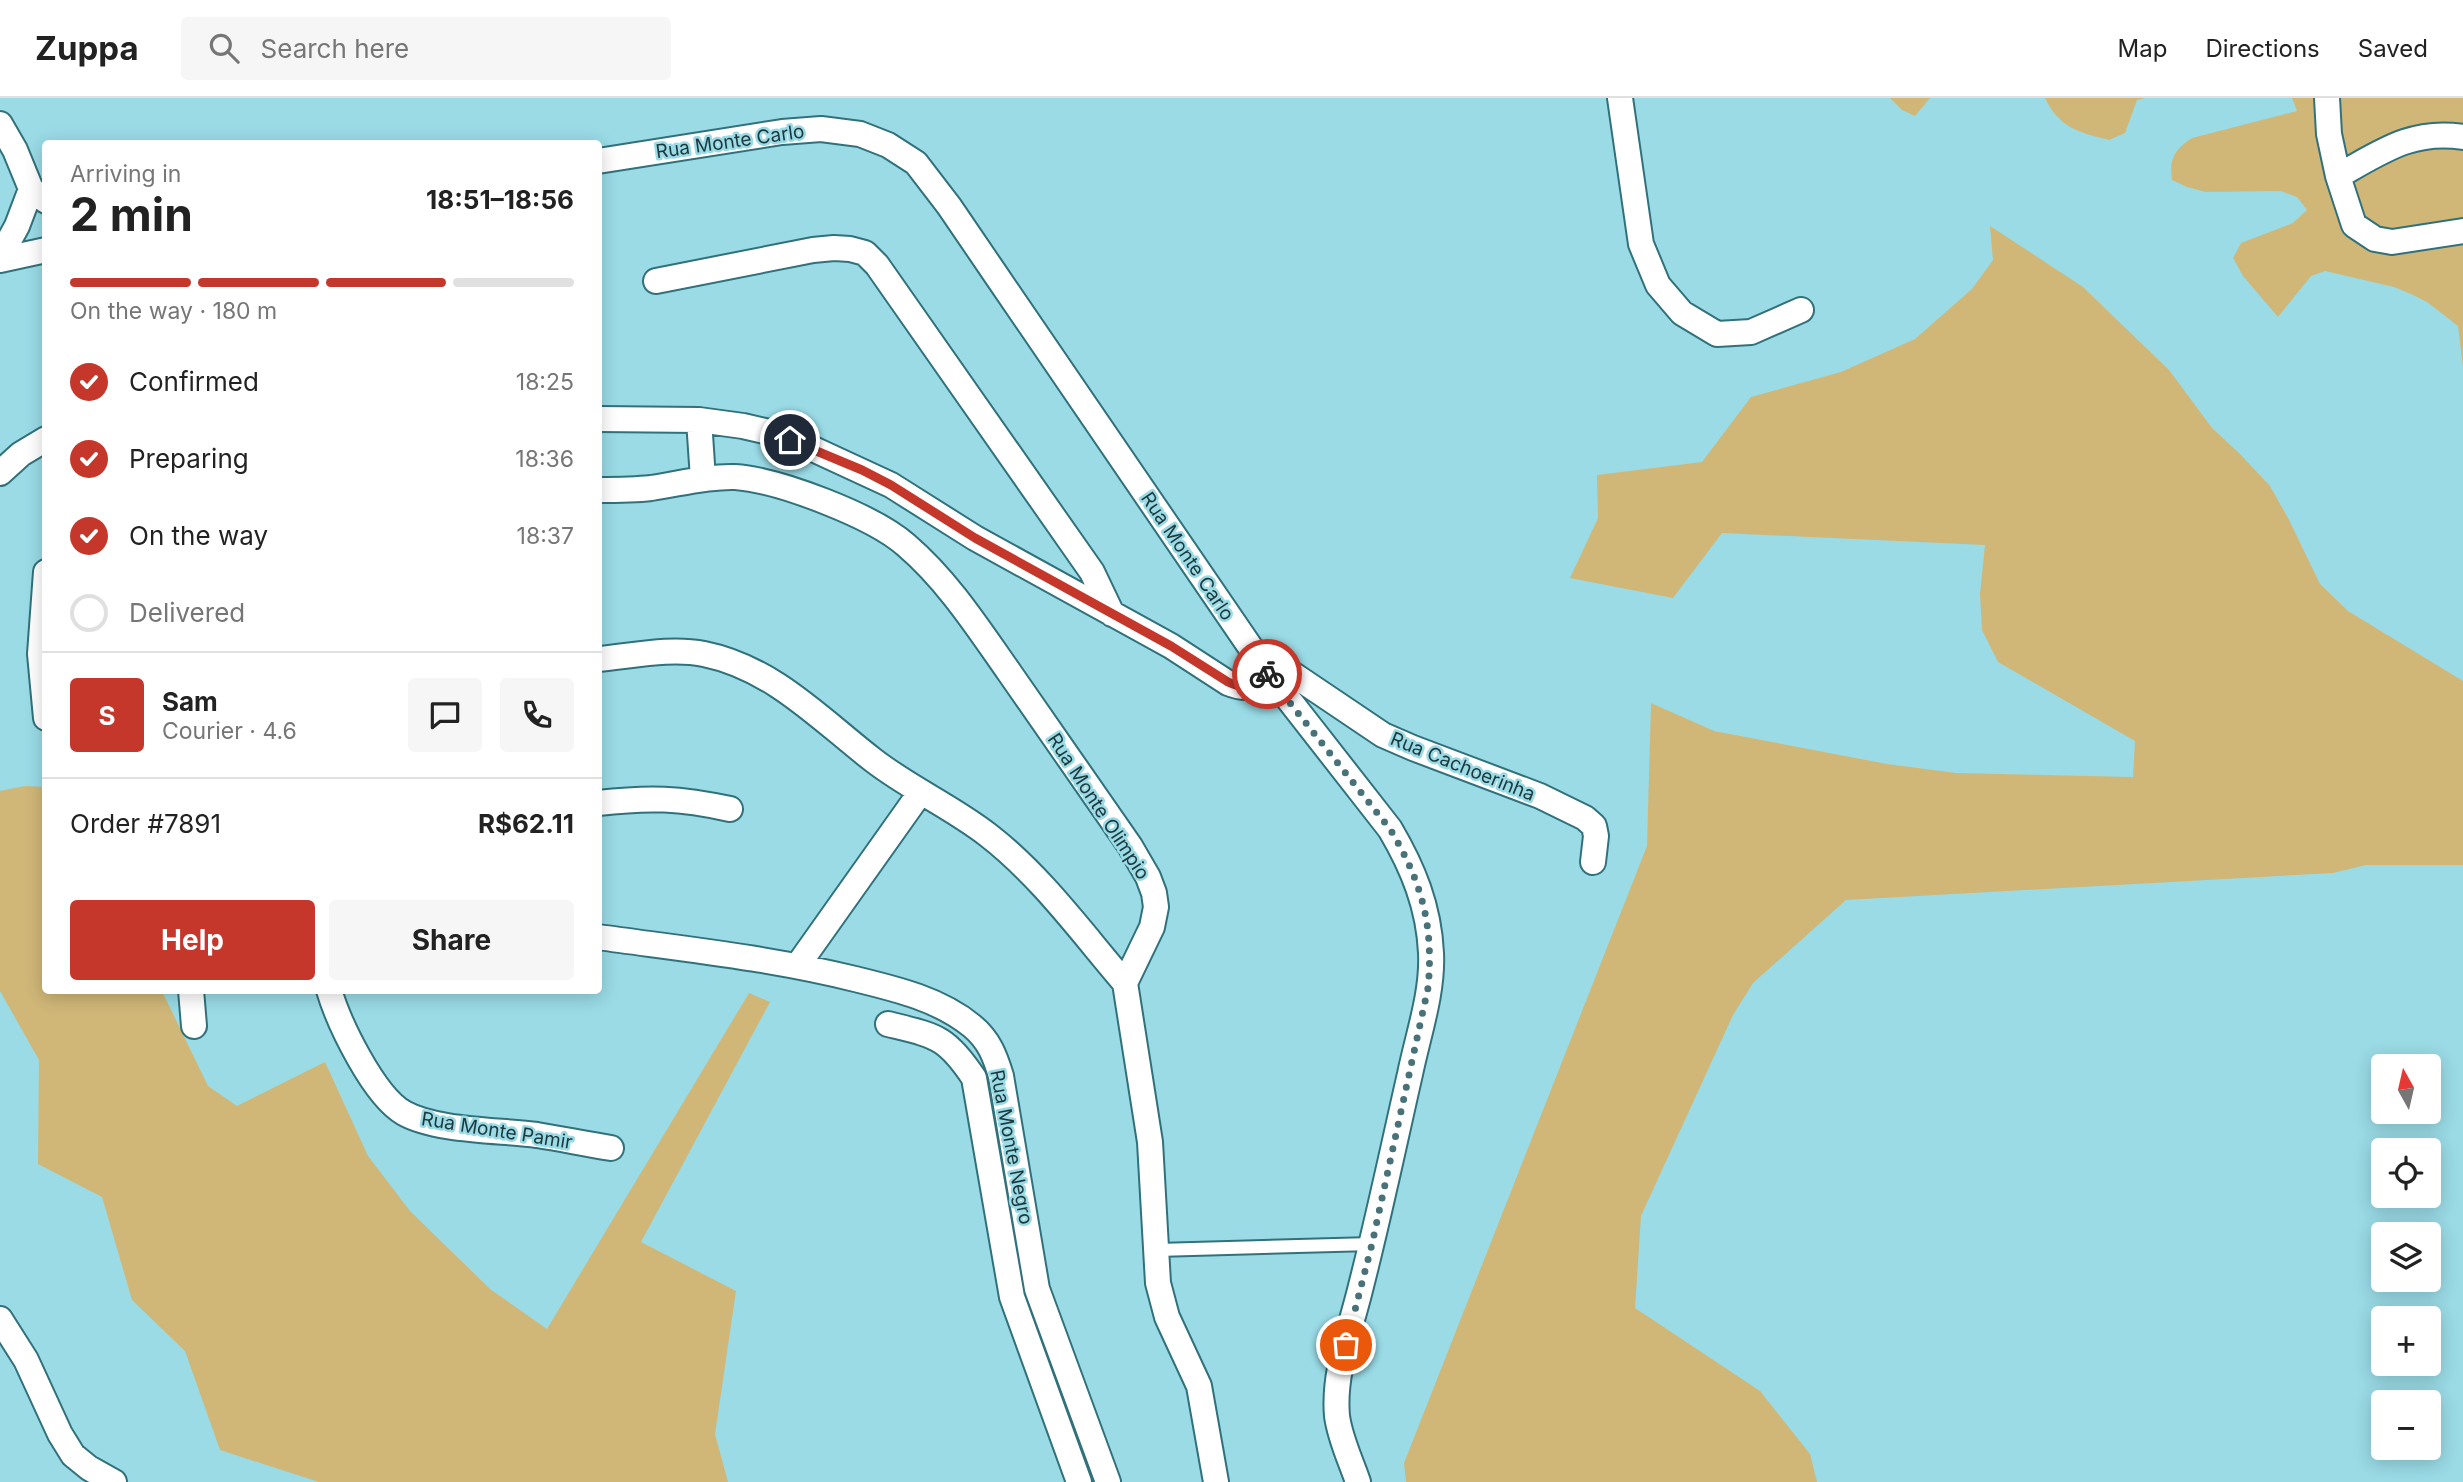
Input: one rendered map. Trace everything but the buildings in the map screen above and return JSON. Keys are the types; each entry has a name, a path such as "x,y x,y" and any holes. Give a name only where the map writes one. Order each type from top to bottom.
{"street":[{"path":"1620,98 1641,244 1658,285 1682,313 1717,334 1751,332 1801,310"},
{"path":"2327,98 2329,134 2354,225 2375,239 2392,242 2463,231"},
{"path":"0,124 38,195 0,258"},
{"name":"Rua Monte Carlo","path":"602,160 782,132 821,129 860,134 888,145 916,163 981,252 1268,673 1390,829 1404,853 1422,893 1431,956 1428,988 1372,1244 1340,1370 1337,1419 1358,1482"},
{"path":"2339,176 2417,136 2463,136"},
{"path":"656,281 813,250 850,249 865,253 877,265 1092,572 1113,615"},
{"path":"0,258 42,251"},
{"path":"602,419 699,420 769,432 862,470 891,485 975,538 1237,686 1252,687 1260,683 1268,673"},
{"path":"602,490 650,488 703,479 699,420"},
{"path":"0,473 21,454 42,441"},
{"name":"Rua Monte Olimpio","path":"703,479 736,477 809,495 873,524 904,542 933,570 968,613 1130,846 1148,877 1156,906 1153,927 1125,983"},
{"path":"42,627 42,675"},
{"path":"602,659 679,652 705,654 773,681 824,718 873,760 920,793 968,821 1012,855 1125,983 1145,1102 1158,1283 1162,1301 1199,1386 1216,1482"},
{"name":"Rua Cachoerinha","path":"1268,673 1276,668 1285,669 1383,735 1540,796 1585,818 1594,826 1596,836 1593,862"},
{"path":"798,965 920,793"},
{"path":"602,803 640,798 684,799 730,809"},
{"name":"Rua Monte Negro","path":"602,938 798,965 914,994 950,1011 974,1027 992,1048 1001,1076 1037,1289 1108,1482"},
{"path":"191,994 194,1026"},
{"name":"Rua Monte Pamir","path":"330,994 367,1072 386,1097 401,1111 418,1120 537,1135 611,1148"},
{"path":"888,1024 932,1035 956,1052 974,1078 1012,1297 1079,1482"},
{"path":"0,1320 26,1360 60,1434 73,1455 114,1482"}],"lane":[{"path":"1157,1250 1372,1244"}],"shaded area":[{"path":"1890,98 1930,98 1915,116 1902,110"},
{"path":"2045,98 2145,98 2137,100 2125,133 2109,140 2071,128 2057,117"},
{"path":"2292,98 2463,98 2463,367 2458,326 2427,302 2394,287 2325,271 2311,276 2278,317 2243,276 2233,258 2241,243 2293,223 2307,210 2297,197 2281,191 2206,192 2172,180 2171,166 2174,156 2192,138 2297,111"},
{"path":"1990,226 2083,287 2169,370 2212,428 2270,486 2320,584 2348,611 2463,681 2463,865 2366,865 2333,873 1846,900 1753,983 1733,1015 1641,1216 1635,1308 1760,1391 1810,1454 1817,1482 1406,1482 1404,1463 1647,846 1651,703 1714,731 1887,764 1956,773 2133,777 2135,741 1998,662 1982,630 1980,594 1985,545 1722,533 1673,598 1570,578 1598,518 1597,475 1702,462 1751,397 1841,372 1915,339 1972,289 1993,260"},
{"path":"25,786 42,787 42,994 163,994 208,1086 237,1106 325,1062 368,1156 410,1211 490,1289 547,1329 749,993 770,1002 641,1242 736,1291 715,1434 728,1482 319,1482 220,1450 185,1351 132,1300 102,1197 38,1164 39,1060 0,991 0,791"}],"way so far":[{"path":"1267,674 1390,829 1422,893 1428,921 1431,956 1428,988 1372,1244 1346,1345"}],"route":[{"path":"790,440 891,485 975,538 1171,646 1228,682 1245,688 1252,687 1260,683 1267,674"}]}
